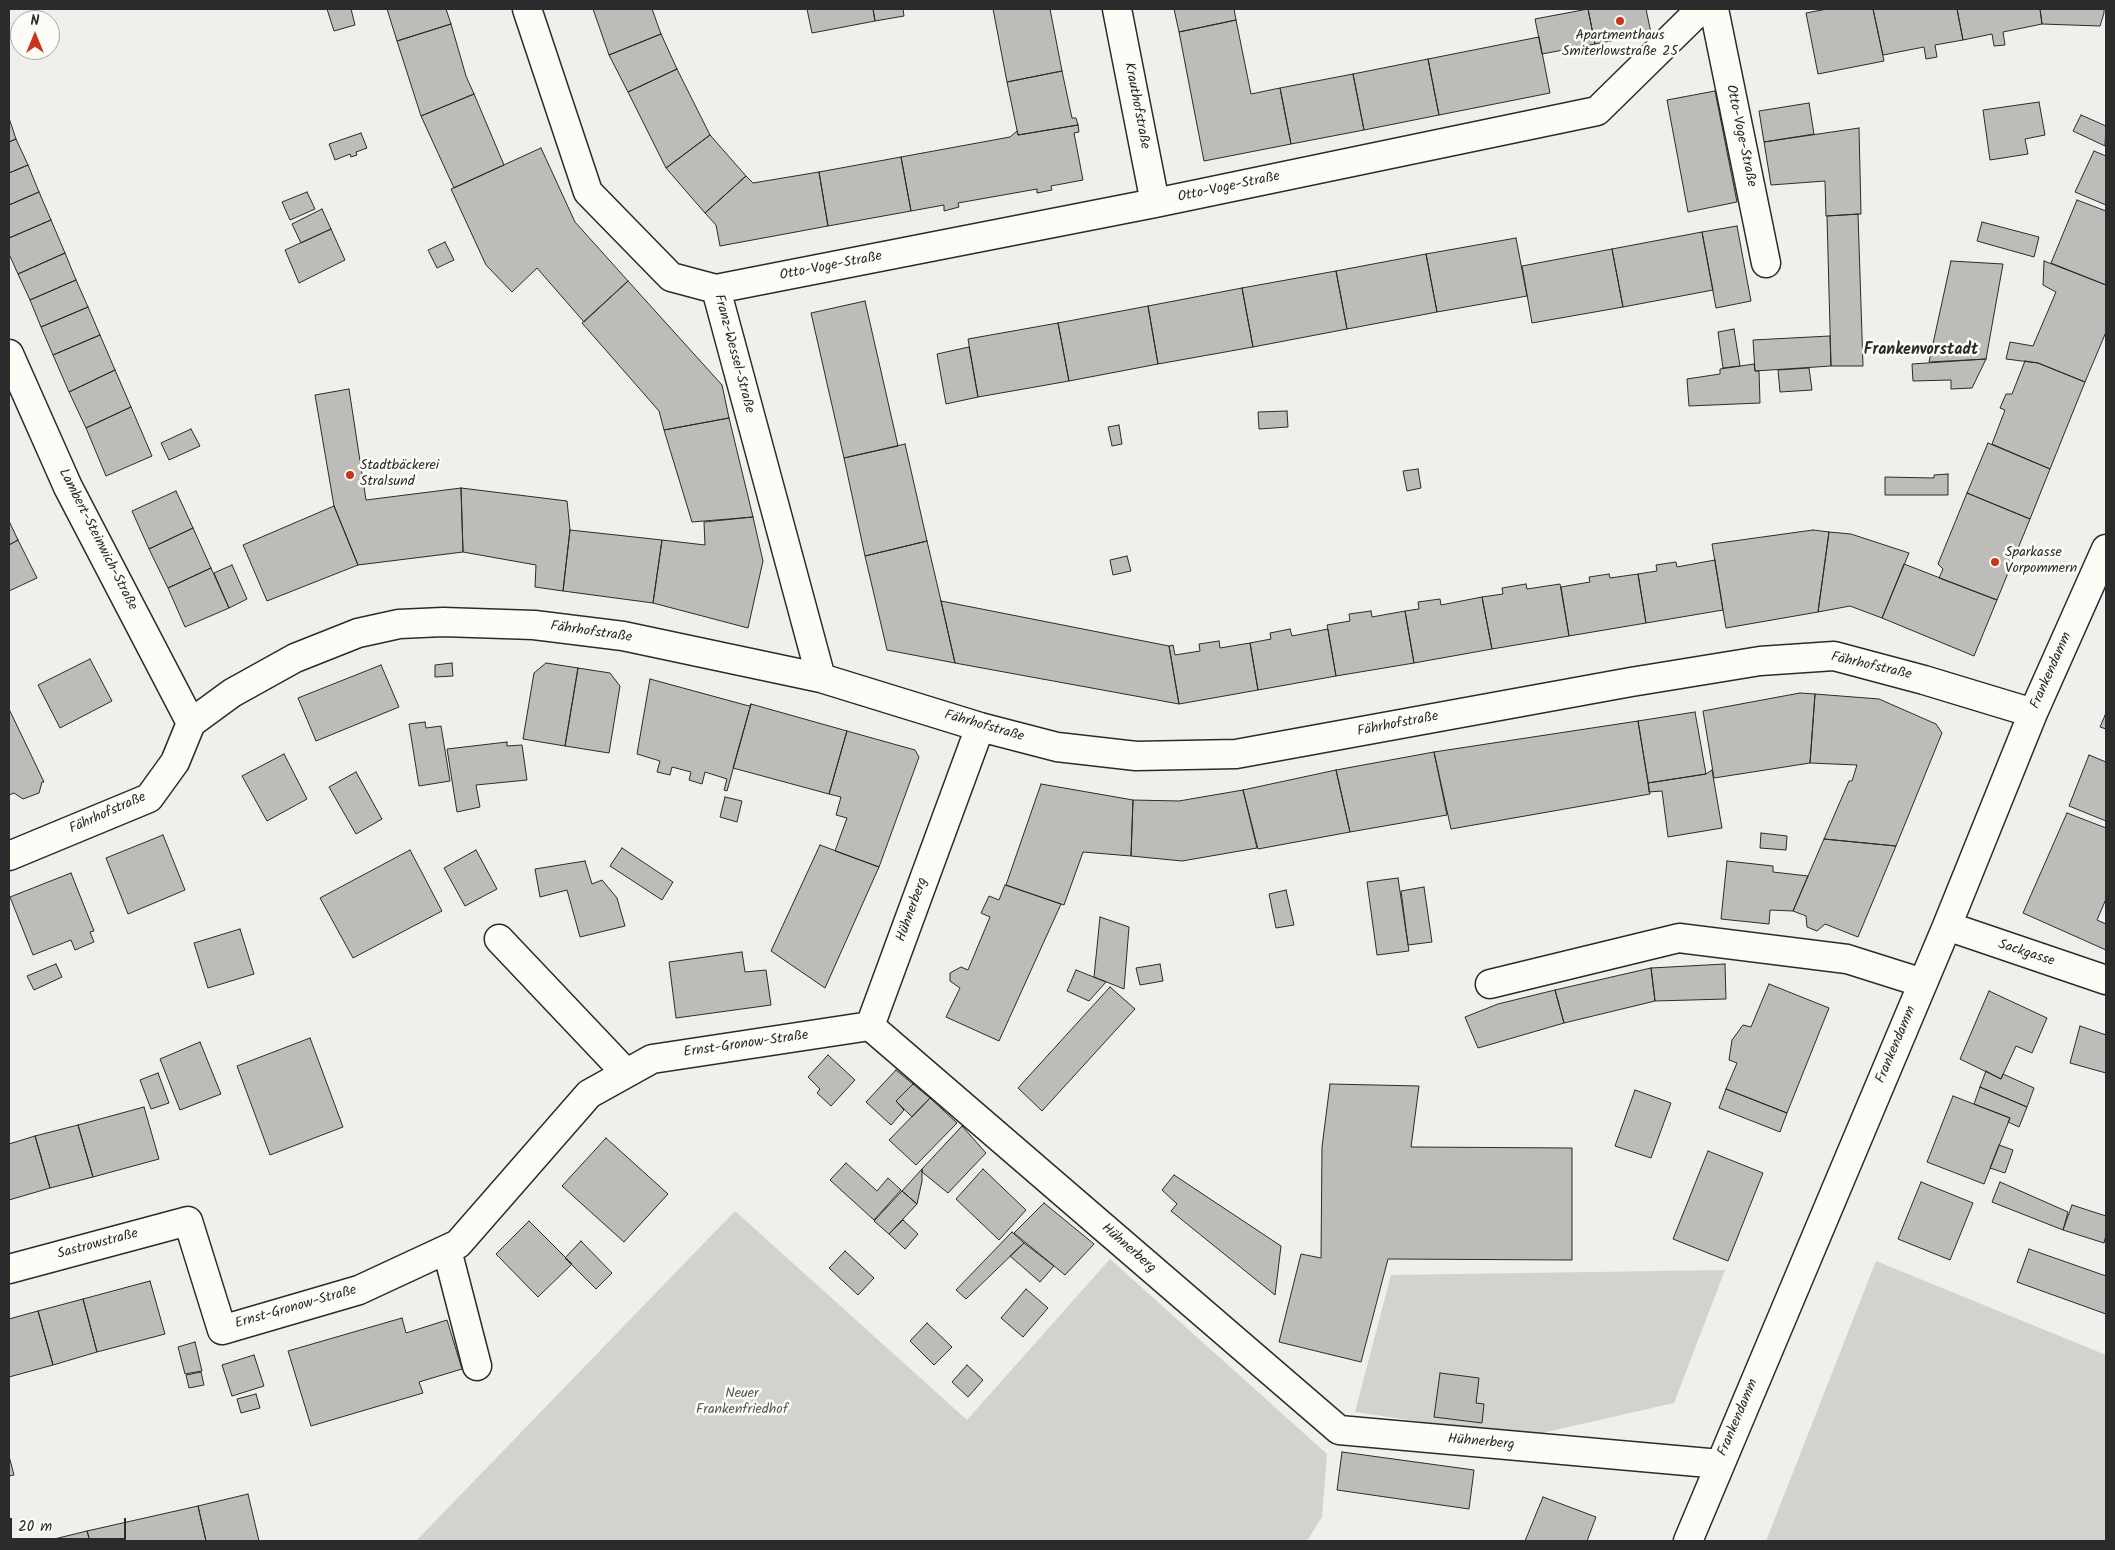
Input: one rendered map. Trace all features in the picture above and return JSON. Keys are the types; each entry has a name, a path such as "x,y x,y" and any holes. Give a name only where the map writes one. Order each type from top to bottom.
{"street":[{"name":"Franz-Wessel-Straße","path":"527,9 588,192 671,277 716,289 821,678"},
{"name":"Krauthofstraße","path":"1116,9 1155,204"},
{"name":"Otto-Voge-Straße","path":"716,289 1155,204 1597,111 1701,9"},
{"name":"Otto-Voge-Straße","path":"1714,9 1766,263"},
{"name":"Lambert-Steinwich-Straße","path":"9,354 68,487 191,723"},
{"name":"Frankendamm","path":"1688,1541 1947,926 2033,713 2106,549"},
{"name":"Fährhofstraße","path":"9,856 149,798 176,762 191,723 232,693 295,658 358,633 399,624 442,622 534,625 623,636 821,678 980,727 1057,747 1136,756 1236,754 1631,682 1760,661 1834,656 1924,680 2033,713"},
{"name":"Hühnerberg","path":"980,727 870,1026 1339,1430 1720,1464"},
{"name":"Sackgasse","path":"1947,926 1995,944 2106,980"},
{"path":"1490,984 1679,938 1848,959 1922,983"},
{"path":"499,939 626,1074"},
{"name":"Ernst-Gronow-Straße","path":"188,1221 222,1330 359,1290 458,1244 589,1094 652,1058 870,1026"},
{"name":"Sastrowstraße","path":"9,1269 188,1221"},
{"path":"447,1250 477,1366"}],"green space":[{"name":"Neuer Frankenfriedhof","path":"735,1211 967,1420 1110,1259 1327,1454 1322,1517 1307,1541 416,1541"},
{"path":"1876,1261 2106,1355 2106,1541 1766,1541"},
{"path":"1725,1270 1674,1403 1524,1437 1355,1412 1391,1275"}],"building":[{"path":"327,9 351,9 355,25 334,31"},
{"path":"387,9 446,9 451,24 397,41"},
{"path":"593,9 652,9 661,34 609,55"},
{"path":"807,9 873,9 875,21 812,33"},
{"path":"873,9 903,9 904,16 875,21"},
{"path":"993,9 1050,9 1062,71 1007,82"},
{"path":"1174,9 1234,9 1236,20 1179,32"},
{"name":"Apartmenthaus Smiterlowstraße 25","path":"1588,9 1646,9 1651,33 1595,44"},
{"path":"1588,9 1595,44 1542,54 1535,19"},
{"path":"1827,9 1873,9 1884,61 1818,74 1806,13"},
{"path":"1873,9 1957,9 1963,40 1935,45 1937,57 1926,59 1924,47 1883,55"},
{"path":"1957,9 2040,9 2042,24 2003,32 2005,45 1994,46 1992,34 1963,40"},
{"path":"2040,9 2104,9 2104,13 2100,26 2042,24"},
{"path":"1236,20 1251,94 1280,88 1291,144 1204,161 1179,32"},
{"path":"451,24 466,76 474,94 421,116 397,41"},
{"path":"661,34 677,69 628,92 609,55"},
{"path":"1539,37 1550,93 1439,115 1428,59"},
{"path":"1428,59 1439,115 1364,130 1353,74"},
{"path":"677,69 710,135 666,168 628,92"},
{"path":"1062,71 1072,118 1076,118 1078,125 1018,135 1007,82"},
{"path":"1353,74 1364,130 1291,144 1280,88"},
{"path":"1715,91 1737,202 1688,212 1667,100"},
{"path":"474,94 504,165 454,188 421,116"},
{"path":"2039,102 2045,135 2025,139 2028,154 1990,160 1983,110"},
{"path":"1809,103 1814,134 1764,142 1759,111"},
{"path":"2081,115 2106,126 2105,146 2073,131"},
{"path":"9,118 16,139 9,142"},
{"path":"1078,125 1079,132 1074,133 1083,180 1051,186 1052,190 1037,193 1037,189 958,203 959,207 944,211 944,205 911,211 901,157 1010,137 1017,131 1018,135"},
{"path":"1859,128 1861,214 1826,216 1825,181 1771,185 1764,142"},
{"path":"361,133 367,148 356,152 357,155 351,157 350,154 335,160 329,144"},
{"path":"710,135 746,176 705,213 666,168"},
{"path":"16,139 28,165 9,173 9,142"},
{"path":"541,148 575,222 628,281 584,322 537,268 512,292 486,265 451,189"},
{"path":"2094,151 2106,156 2106,205 2075,192"},
{"path":"901,157 911,211 828,226 819,172"},
{"path":"28,165 39,192 9,205 9,173"},
{"path":"819,172 828,226 720,246 716,225 705,213 746,176 753,183"},
{"path":"39,192 51,220 9,238 9,205"},
{"path":"307,192 315,209 290,220 282,202"},
{"path":"2077,200 2106,211 2106,285 2051,263"},
{"path":"322,209 331,229 301,243 292,224"},
{"path":"1858,214 1863,366 1831,366 1827,216"},
{"path":"51,220 65,253 18,274 9,254 9,238"},
{"path":"1982,222 2039,237 2034,257 1977,241"},
{"path":"1737,226 1751,301 1716,308 1702,232"},
{"path":"331,229 345,260 299,283 285,250"},
{"path":"1702,232 1713,290 1623,307 1612,249"},
{"path":"1516,238 1527,296 1437,312 1426,254"},
{"path":"445,242 454,260 437,268 428,250"},
{"path":"1612,249 1623,307 1532,323 1522,266"},
{"path":"65,253 76,280 30,300 18,274"},
{"path":"1426,254 1437,312 1347,329 1336,271"},
{"path":"1951,261 2003,264 1986,359 1929,362"},
{"path":"2044,261 2106,285 2106,332 2085,382 2038,363 2006,359 2010,342 2033,346 2056,292 2043,285"},
{"path":"1336,271 1347,329 1253,347 1242,288"},
{"path":"76,280 88,307 41,327 30,300"},
{"path":"628,281 722,385 729,418 664,430 659,411 582,323"},
{"path":"1242,288 1253,347 1158,364 1148,306"},
{"path":"865,301 898,446 844,458 811,313"},
{"path":"1148,306 1158,364 1069,381 1058,323"},
{"path":"88,307 100,335 53,355 41,327"},
{"path":"1058,323 1069,381 978,397 968,339"},
{"path":"1734,329 1740,366 1723,368 1718,332"},
{"path":"100,335 115,370 69,392 53,355"},
{"path":"1830,336 1831,366 1755,371 1753,340"},
{"path":"969,347 978,397 946,404 937,354"},
{"path":"1986,359 1972,388 1951,389 1951,380 1913,381 1912,364"},
{"path":"2025,361 2038,363 2085,382 2050,469 1992,444 2005,410 2000,408 2006,394 2012,394"},
{"path":"1754,364 1755,371 1759,371 1760,403 1689,406 1687,379 1720,374 1720,369"},
{"path":"1809,368 1812,390 1780,392 1778,370"},
{"path":"115,370 131,407 86,428 69,392"},
{"path":"349,389 366,500 461,488 463,552 358,565 334,506 315,395"},
{"path":"131,407 152,456 106,476 86,428"},
{"path":"1287,411 1288,427 1259,429 1258,412"},
{"path":"729,418 753,517 692,522 664,430"},
{"path":"1119,425 1122,444 1112,446 1108,427"},
{"path":"191,429 200,446 169,460 161,443"},
{"path":"1988,443 2050,469 2030,519 1967,493"},
{"path":"905,444 927,541 865,556 844,458"},
{"path":"1418,469 1421,488 1407,491 1403,471"},
{"path":"1948,474 1948,495 1885,495 1885,477 1934,478 1934,475"},
{"path":"461,488 567,501 570,530 563,591 535,587 536,565 463,552"},
{"path":"176,491 193,528 149,549 132,511"},
{"path":"1967,493 2030,519 1997,600 1939,578 1943,569 1938,564"},
{"path":"334,506 358,565 267,601 243,545"},
{"path":"753,517 763,561 748,628 653,603 662,540 705,545 704,522"},
{"path":"9,521 18,540 9,545"},
{"path":"193,528 211,568 168,588 149,549"},
{"path":"570,530 662,540 653,603 563,591"},
{"path":"1813,530 1829,532 1818,612 1726,628 1712,544"},
{"path":"1829,532 1851,534 1909,553 1882,618 1850,606 1818,612"},
{"path":"18,540 37,578 9,591 9,545"},
{"path":"927,541 955,663 887,650 865,556"},
{"path":"1127,556 1131,571 1113,575 1110,560"},
{"path":"1715,560 1723,610 1646,623 1638,574 1657,571 1656,565 1676,562 1677,567"},
{"path":"1904,564 1997,600 1974,656 1882,618"},
{"path":"232,565 247,599 229,608 214,573"},
{"path":"211,568 229,608 185,627 168,588"},
{"path":"1609,574 1610,578 1638,574 1646,623 1569,636 1561,587 1590,582 1589,577"},
{"path":"1526,584 1527,589 1560,584 1569,636 1492,649 1482,597 1503,594 1502,588"},
{"path":"1482,597 1492,649 1414,663 1405,611 1419,609 1418,602 1440,599 1441,605"},
{"path":"941,601 1169,646 1179,704 955,663"},
{"path":"1371,611 1372,617 1405,611 1414,663 1336,676 1327,625 1350,621 1349,614"},
{"path":"1290,629 1292,636 1328,629 1336,676 1258,690 1250,643 1271,639 1270,633"},
{"path":"1219,641 1220,648 1250,643 1258,690 1179,704 1169,646 1173,645 1175,655 1200,651 1199,644"},
{"path":"90,659 112,701 60,728 38,685"},
{"path":"452,663 453,676 435,677 435,665"},
{"path":"546,663 578,668 565,746 523,739 534,673"},
{"path":"381,665 399,707 316,741 298,698"},
{"path":"578,668 610,673 620,686 609,753 565,746"},
{"path":"650,679 749,706 751,704 727,791 724,790 727,779 705,772 702,784 689,780 691,772 672,767 670,775 657,772 660,761 637,754"},
{"path":"1800,693 1815,694 1810,763 1714,778 1703,711"},
{"path":"1815,694 1879,699 1936,724 1942,733 1896,846 1824,839 1849,781 1852,781 1857,765 1810,763"},
{"path":"751,704 847,731 829,794 733,768"},
{"path":"9,709 44,782 42,782 39,793 23,799 14,793 9,795"},
{"path":"1695,712 1706,774 1648,783 1638,721"},
{"path":"2106,713 2106,729 2100,727"},
{"path":"1638,721 1650,794 1451,829 1434,752"},
{"path":"425,722 426,728 441,726 450,781 419,786 409,724"},
{"path":"847,731 915,750 919,757 879,867 835,851 847,818 836,815 841,797 829,794"},
{"path":"507,742 507,746 522,745 527,780 476,785 480,807 457,812 447,749"},
{"path":"1434,752 1447,815 1350,832 1336,770"},
{"path":"284,754 307,799 267,821 242,776"},
{"path":"2089,755 2106,762 2106,821 2069,806"},
{"path":"1336,770 1350,832 1258,849 1243,790"},
{"path":"1712,770 1722,828 1668,837 1662,791 1649,792 1648,783 1706,774"},
{"path":"356,772 382,819 356,834 329,787"},
{"path":"1041,784 1133,800 1131,856 1083,852 1064,905 1006,885"},
{"path":"1243,790 1257,848 1182,861 1131,856 1133,800 1179,801"},
{"path":"725,797 742,801 737,822 720,817"},
{"path":"2067,813 2106,828 2106,899 2097,920 2106,924 2106,950 2023,913"},
{"path":"1761,833 1787,836 1786,850 1760,848"},
{"path":"163,835 185,890 128,914 106,858"},
{"path":"1824,839 1896,846 1858,937 1825,924 1817,931 1807,927 1806,916 1793,911"},
{"path":"820,845 879,867 825,988 771,951"},
{"path":"622,848 673,882 662,900 610,866"},
{"path":"410,850 442,911 353,958 320,898"},
{"path":"476,850 497,889 465,906 444,868"},
{"path":"585,861 592,884 602,880 617,898 625,926 580,937 567,890 540,897 535,869"},
{"path":"1727,861 1773,866 1773,872 1808,876 1793,911 1770,910 1769,924 1721,919"},
{"path":"71,873 94,931 90,932 94,942 75,950 71,940 33,955 10,897"},
{"path":"1398,878 1409,951 1377,955 1367,882"},
{"path":"1005,885 1061,904 999,1041 946,1017 960,988 950,981 950,973 961,967 968,970 990,917 981,913 989,896 999,900"},
{"path":"1424,887 1432,942 1408,945 1401,891"},
{"path":"1286,890 1294,925 1276,928 1269,894"},
{"path":"1100,917 1129,927 1124,989 1094,977"},
{"path":"240,929 254,974 208,988 194,943"},
{"path":"742,952 745,972 766,970 771,1005 676,1018 669,962"},
{"path":"56,964 62,977 34,990 27,976"},
{"path":"1160,964 1163,981 1140,985 1136,968"},
{"path":"1725,964 1726,999 1655,1001 1651,968"},
{"path":"1651,968 1655,1001 1564,1023 1555,990"},
{"path":"1076,970 1106,982 1089,1001 1067,991"},
{"path":"1769,984 1829,1008 1787,1113 1726,1089 1737,1063 1729,1060 1732,1040 1743,1025 1751,1027"},
{"path":"1110,987 1135,1009 1042,1111 1018,1088"},
{"path":"1555,990 1564,1023 1478,1048 1465,1017 1498,1004"},
{"path":"1989,991 2047,1018 2032,1053 2016,1046 2001,1079 1960,1059"},
{"path":"2080,1026 2106,1035 2106,1073 2070,1063"},
{"path":"310,1038 343,1127 270,1155 237,1066"},
{"path":"200,1042 221,1094 180,1110 160,1059"},
{"path":"828,1055 855,1080 831,1106 817,1093 820,1089 808,1077"},
{"path":"896,1070 913,1084 896,1101 904,1110 891,1125 866,1102"},
{"path":"1986,1071 2001,1079 2003,1074 2034,1088 2027,1107 1980,1087"},
{"path":"158,1073 169,1103 151,1109 140,1080"},
{"path":"913,1084 930,1098 912,1117 896,1101"},
{"path":"1330,1084 1419,1086 1411,1147 1572,1148 1572,1260 1388,1259 1361,1362 1279,1342 1301,1254 1321,1258 1322,1147"},
{"path":"1980,1087 2027,1107 2019,1127 2008,1122 2010,1118 1974,1104"},
{"path":"1726,1089 1787,1113 1780,1132 1719,1108"},
{"path":"1635,1090 1671,1103 1651,1158 1615,1146"},
{"path":"1953,1096 2010,1118 1984,1184 1927,1162"},
{"path":"930,1098 957,1123 916,1165 889,1140"},
{"path":"144,1107 159,1159 93,1177 78,1125"},
{"path":"78,1125 93,1177 50,1188 35,1136"},
{"path":"962,1126 986,1153 948,1193 922,1172 922,1169"},
{"path":"35,1136 50,1188 9,1200 9,1144"},
{"path":"606,1138 668,1194 624,1242 562,1186"},
{"path":"1999,1145 2013,1150 2005,1173 1990,1168"},
{"path":"1708,1151 1763,1173 1728,1261 1673,1239"},
{"path":"846,1163 877,1191 888,1178 901,1190 874,1220 830,1180"},
{"path":"922,1169 922,1181 917,1204 902,1191"},
{"path":"983,1169 1026,1210 999,1240 956,1199"},
{"path":"1174,1175 1281,1246 1275,1295 1171,1211 1177,1204 1162,1190"},
{"path":"1921,1182 1973,1203 1950,1260 1898,1239"},
{"path":"2000,1182 2068,1212 2063,1230 1992,1202"},
{"path":"902,1191 917,1204 889,1234 874,1221"},
{"path":"1044,1203 1094,1244 1065,1275 1014,1233"},
{"path":"2072,1205 2106,1216 2104,1243 2063,1230"},
{"path":"903,1220 918,1234 905,1249 889,1234"},
{"path":"529,1221 572,1264 538,1297 496,1254"},
{"path":"1012,1232 1024,1243 966,1299 956,1290"},
{"path":"581,1241 612,1273 596,1289 565,1258"},
{"path":"1024,1243 1054,1266 1040,1282 1010,1256"},
{"path":"2029,1249 2106,1276 2106,1314 2017,1282"},
{"path":"845,1251 874,1278 858,1295 829,1268"},
{"path":"150,1281 165,1334 97,1352 83,1299"},
{"path":"1026,1289 1048,1308 1023,1337 1001,1318"},
{"path":"83,1299 97,1352 53,1365 38,1311"},
{"path":"38,1311 53,1365 9,1377 9,1319"},
{"path":"402,1318 406,1333 447,1320 462,1369 419,1382 423,1393 311,1426 288,1351"},
{"path":"927,1323 952,1347 934,1365 910,1341"},
{"path":"195,1342 202,1371 185,1374 178,1347"},
{"path":"254,1355 264,1386 232,1396 222,1365"},
{"path":"967,1365 983,1380 968,1397 952,1382"},
{"path":"201,1372 204,1385 189,1388 186,1375"},
{"path":"1440,1373 1479,1378 1476,1403 1484,1404 1482,1423 1434,1417"},
{"path":"256,1394 260,1408 241,1413 237,1399"},
{"path":"1342,1452 1474,1470 1469,1509 1337,1490"},
{"path":"9,1456 14,1475 9,1476"},
{"path":"248,1494 259,1541 206,1541 198,1506"},
{"path":"1543,1497 1596,1517 1587,1541 1525,1541"},
{"path":"198,1506 206,1541 90,1541 87,1531"},
{"path":"87,1531 90,1541 46,1541"}],"place":[{"name":"Apartmenthaus Smiterlowstraße 25","path":"1620,21"},
{"name":"Stadtbäckerei Stralsund","path":"350,475"},
{"name":"Sparkasse Vorpommern","path":"1995,562"}],"district":[{"name":"Frankenvorstadt","path":"1921,351"}]}
